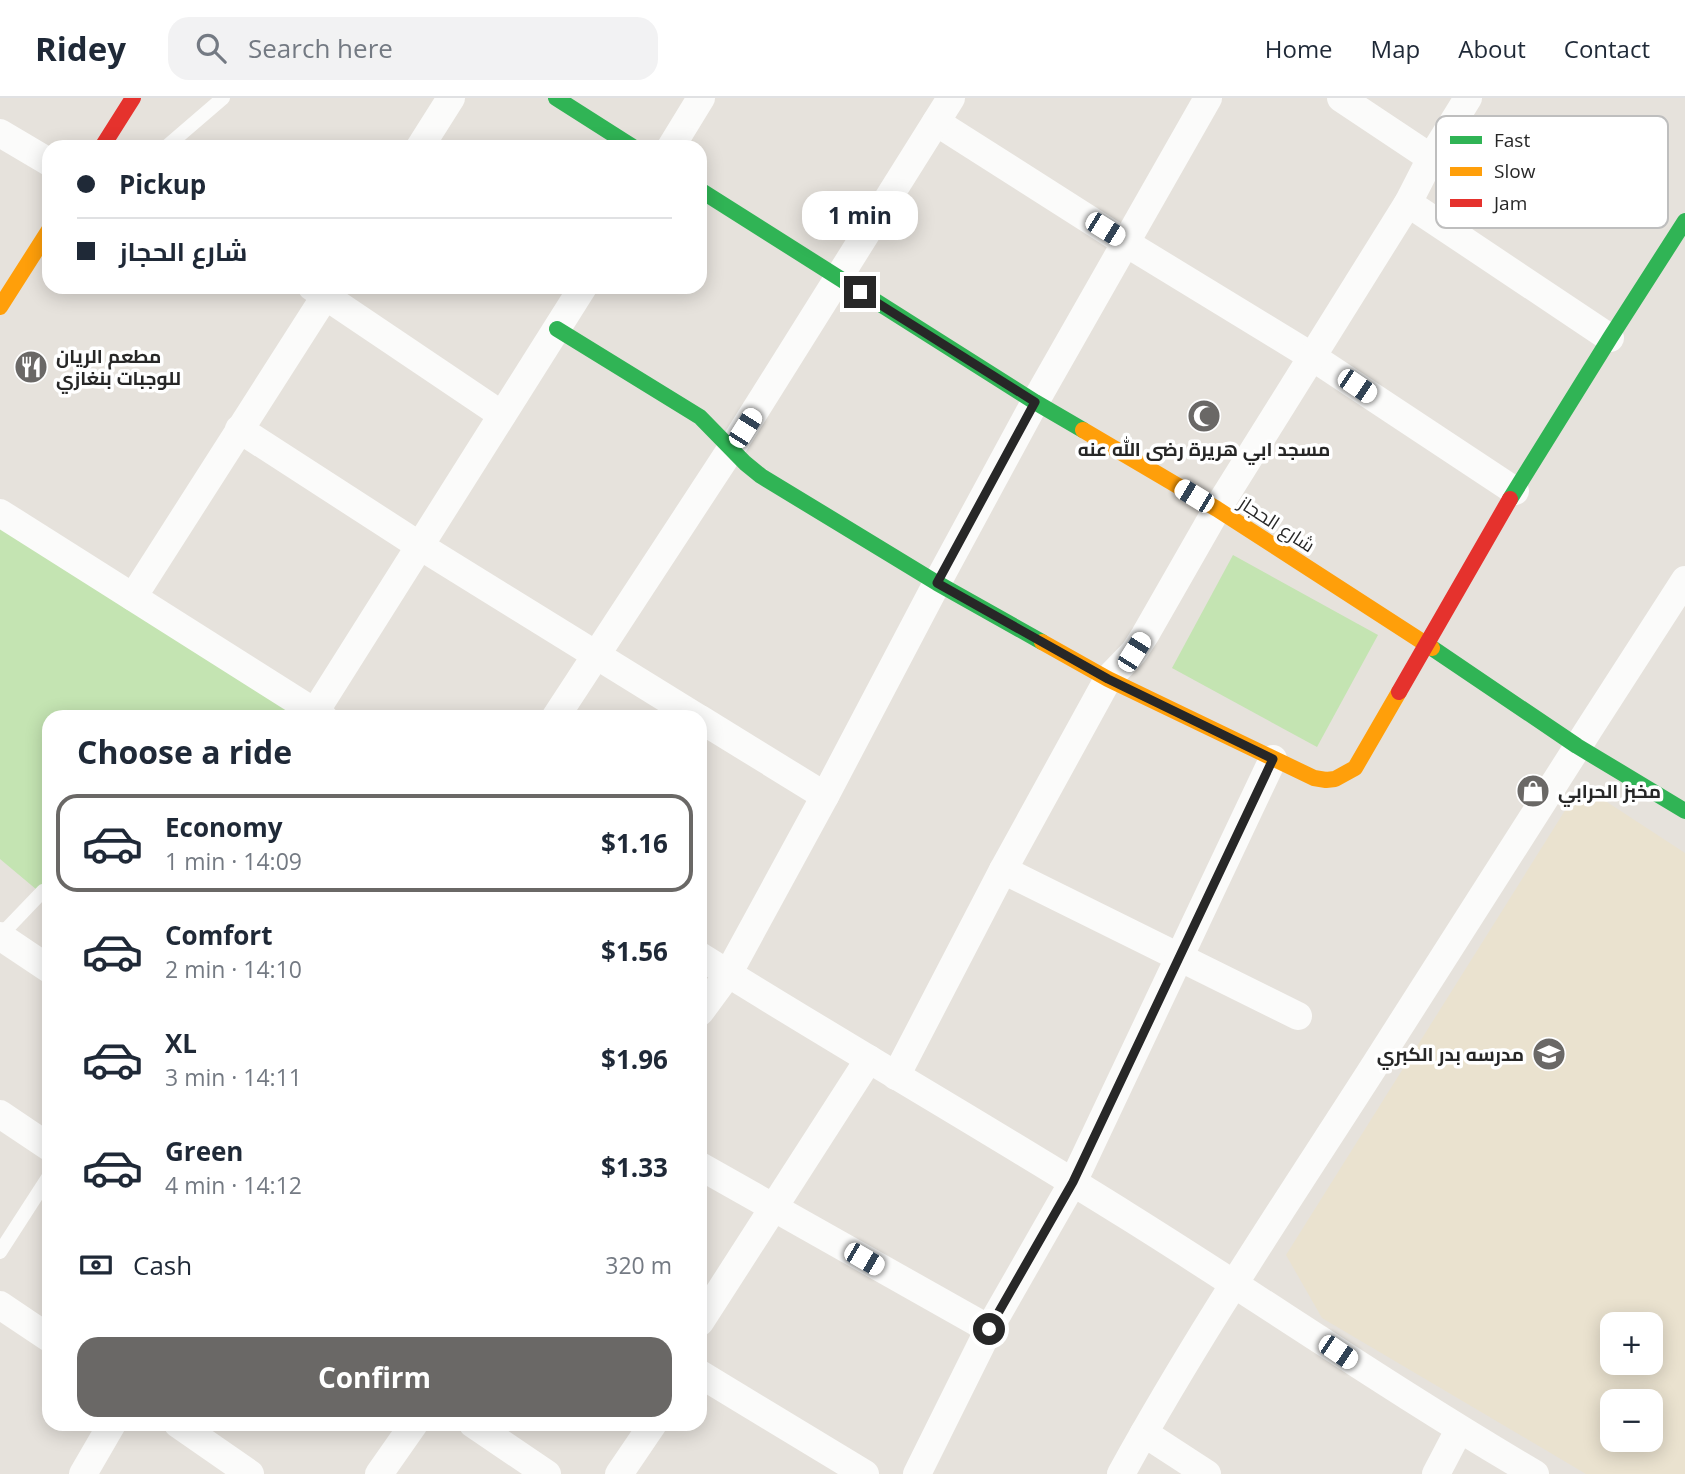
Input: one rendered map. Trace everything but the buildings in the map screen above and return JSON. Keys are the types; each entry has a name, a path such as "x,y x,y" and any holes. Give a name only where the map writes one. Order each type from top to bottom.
{"street":[{"path":"106,140 133,98"},
{"path":"424,140 451,98"},
{"path":"556,98 622,140"},
{"path":"675,140 701,98"},
{"path":"560,710 731,449 951,98"},
{"path":"707,1003 729,974 1035,402 1208,98"},
{"path":"1342,98 1431,158"},
{"path":"1457,116 1468,98"},
{"path":"936,122 1311,356 1515,491"},
{"path":"0,133 42,158"},
{"path":"896,1076 1003,870 1108,679 1134,652 1217,509 1408,203 1436,150"},
{"name":"شارع الحجاز","path":"707,195 1035,402 1217,509 1577,746 1685,811"},
{"path":"1408,203 1436,222"},
{"path":"557,328 700,417 750,469 937,583 1108,679 1273,759 1314,778 1328,781 1342,777 1355,768 1515,491 1685,221"},
{"path":"1445,228 1609,338"},
{"path":"0,307 42,241"},
{"path":"133,597 239,429 320,294"},
{"path":"328,294 502,415"},
{"path":"323,710 420,546 579,294"},
{"path":"239,429 420,546 686,710"},
{"path":"0,513 312,710"},
{"path":"1121,1474 1235,1283 1685,580"},
{"path":"707,723 825,796"},
{"path":"917,1474 989,1329 1073,1182 1273,759"},
{"path":"1003,870 1298,1016"},
{"path":"0,936 42,964"},
{"path":"707,960 1073,1182 1235,1283 1459,1430 1535,1474"},
{"path":"707,1311 869,1059"},
{"path":"0,1114 42,1142"},
{"path":"707,1170 989,1329"},
{"path":"0,1306 42,1333"},
{"path":"707,1378 865,1474"},
{"path":"1436,1474 1459,1430"},
{"path":"83,1474 108,1431"},
{"path":"188,1431 250,1474"},
{"path":"379,1474 409,1431"},
{"path":"483,1431 547,1474"},
{"path":"619,1474 648,1431"},
{"path":"1144,1433 1208,1474"}],"lane":[{"path":"174,140 223,98"},
{"path":"0,936 42,892"},
{"path":"0,1252 42,1186"}],"shaded area":[{"name":"مدرسه بدر الكبري","path":"1581,785 1685,853 1685,1474 1586,1474 1322,1318 1286,1255"}],"green space":[{"path":"0,522 290,710 42,710 42,894 0,859"},
{"path":"1233,555 1378,635 1317,747 1172,668"}],"traffic: fast":[{"path":"556,98 622,140"},
{"path":"707,194 1083,430"},
{"path":"1510,499 1685,221"},
{"path":"557,329 700,417 761,476 937,583 1042,642"},
{"path":"1432,648 1577,746 1685,811"}],"traffic: slow":[{"path":"0,307 42,241"},
{"path":"1083,430 1217,509 1432,648"},
{"path":"1042,642 1108,679 1314,778 1326,780 1335,779 1355,768 1399,692"}],"traffic: jam":[{"path":"106,140 133,98"},
{"path":"1399,692 1510,499"}],"place":[{"name":"مطعم الريان للوجبات بنغازي","path":"31,367"},
{"name":"مسجد ابي هريرة رضى الله عنه","path":"1204,416"},
{"name":"مخبز الحرابي","path":"1533,791"},
{"name":"مدرسه بدر الكبري","path":"1549,1054"}],"route":[{"path":"860,292 1035,402 937,583 1108,679 1273,759 1073,1182 989,1329"}]}
